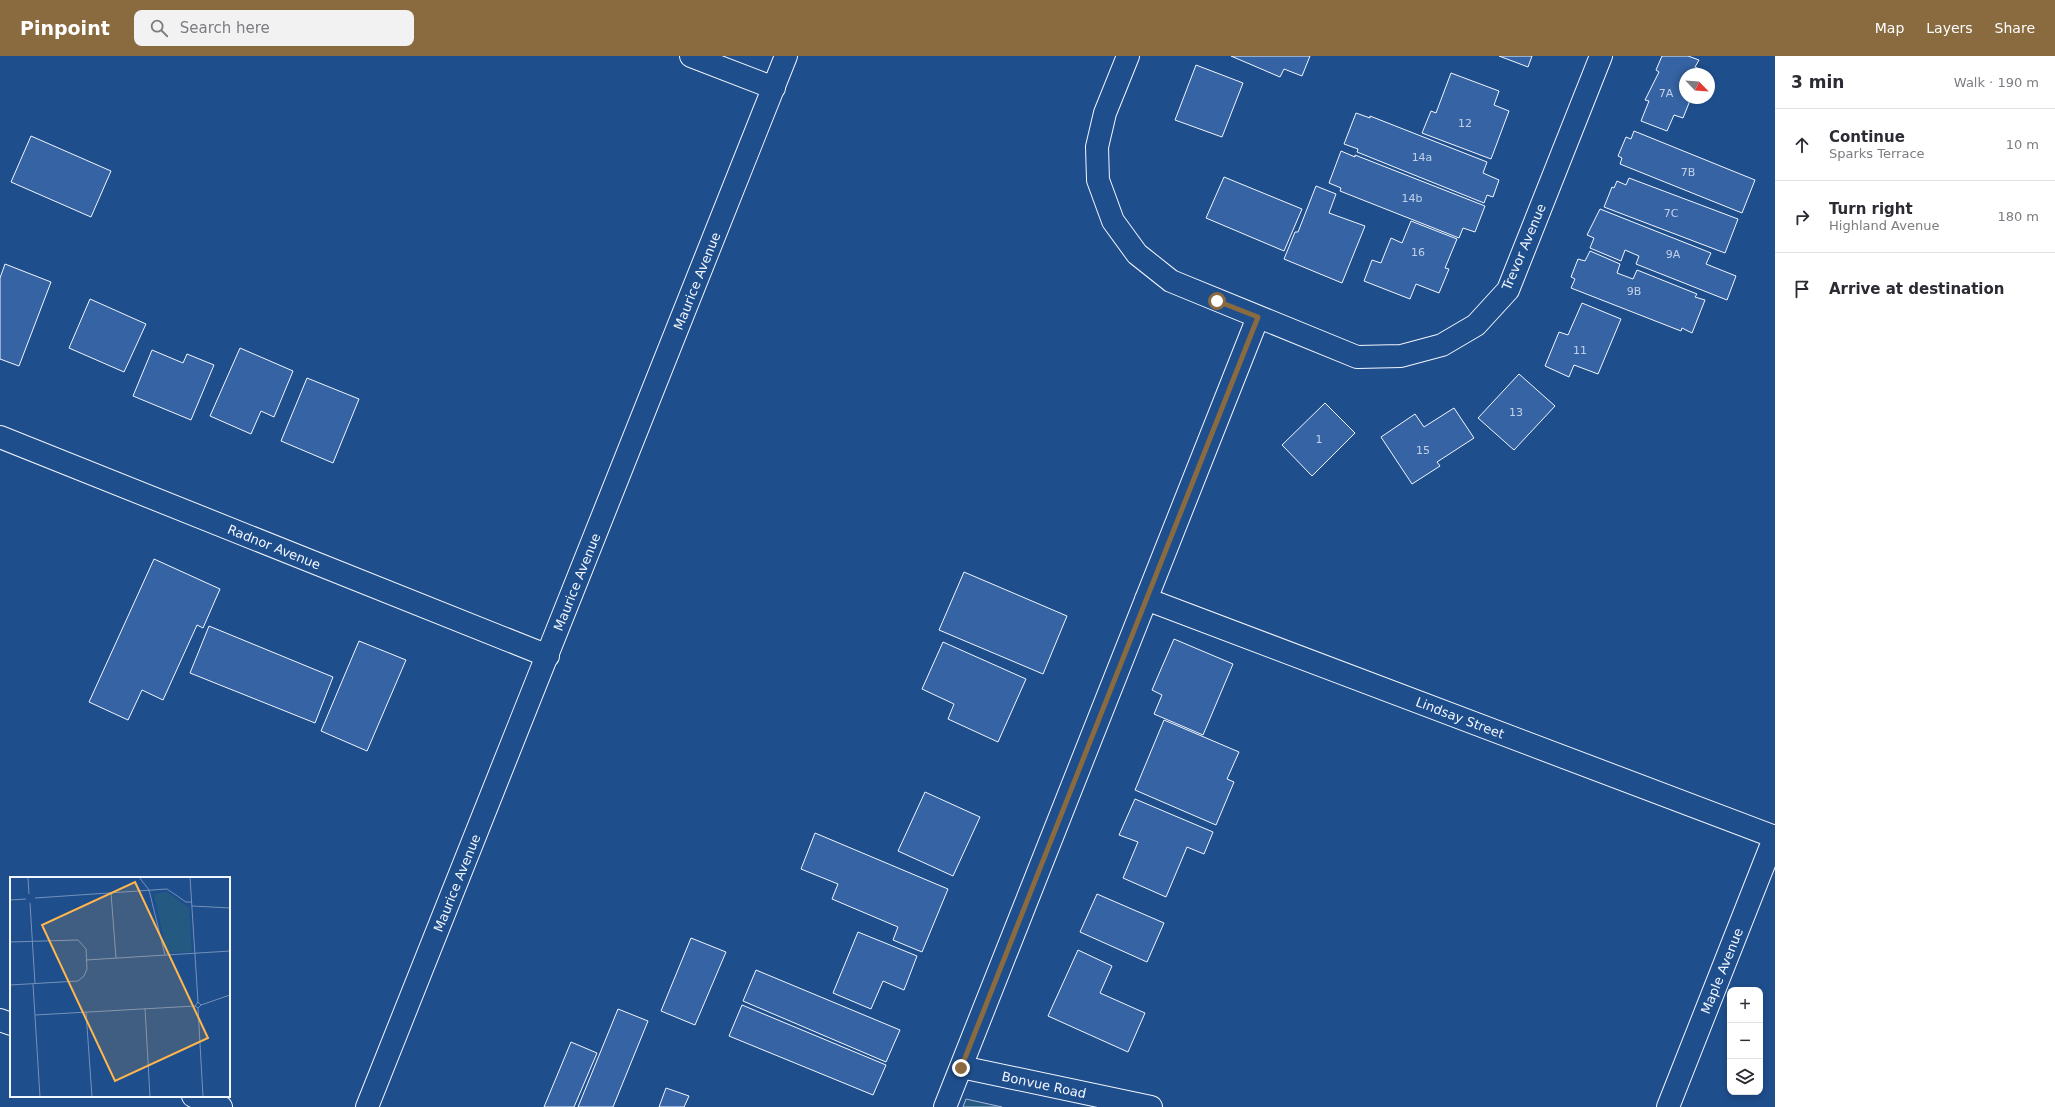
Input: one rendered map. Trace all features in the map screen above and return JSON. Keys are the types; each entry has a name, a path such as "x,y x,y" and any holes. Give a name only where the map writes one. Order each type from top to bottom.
{"street":[{"path":"692,56 774,88"},
{"name":"Maurice Avenue","path":"367,1107 786,56"},
{"name":"Trevor Avenue","path":"1128,56 1105,113 1097,147 1098,180 1113,221 1137,254 1171,281 1358,357 1401,356 1442,345 1476,325 1508,290 1601,56"},
{"path":"945,1107 1258,317"},
{"name":"Radnor Avenue","path":"0,437 548,656"},
{"name":"Lindsay Street","path":"1146,599 1775,836"},
{"name":"Maple Avenue","path":"1669,1106 1775,836"},
{"path":"0,1020 10,1024"},
{"name":"Bonvue Road","path":"961,1068 1151,1107"},
{"path":"196,1097 221,1107"}],"shaded area":[{"path":"966,1099 1002,1107 963,1107"}],"building":[{"path":"1231,56 1310,56 1302,76 1284,69 1280,77"},
{"path":"1499,56 1532,56 1528,67"},
{"path":"1662,56 1688,56 1699,60 1695,67 1697,68 1679,68 1679,104 1689,104 1683,118 1674,115 1667,131 1641,121 1649,101 1645,100 1659,72 1656,70"},
{"path":"1196,65 1243,83 1222,137 1175,120"},
{"path":"1451,73 1499,91 1494,105 1509,111 1491,159 1422,133 1431,111 1436,113"},
{"path":"1356,113 1370,118 1370,116 1487,162 1483,173 1499,180 1493,197 1487,195 1484,203 1357,152 1358,149 1344,144"},
{"path":"1634,131 1755,180 1742,213 1620,164 1622,158 1618,156 1626,137 1631,139"},
{"path":"31,136 111,171 91,217 11,182"},
{"path":"1341,151 1355,157 1355,155 1485,206 1475,232 1463,228 1459,238 1340,191 1341,188 1329,183"},
{"path":"1224,177 1302,209 1284,251 1206,218"},
{"path":"1629,178 1738,219 1725,253 1604,207 1612,187 1614,188 1617,181 1626,185"},
{"path":"1316,186 1336,194 1329,213 1365,226 1342,283 1284,259 1295,232 1298,232"},
{"path":"1600,209 1711,253 1706,264 1736,276 1727,300 1636,264 1639,256 1625,250 1621,261 1590,248 1594,238 1587,235"},
{"path":"1411,221 1457,239 1445,268 1449,269 1439,293 1416,284 1410,299 1364,281 1372,260 1381,263 1391,238 1402,243"},
{"path":"1590,251 1620,264 1617,273 1633,279 1637,270 1697,294 1695,297 1705,300 1692,333 1682,328 1681,331 1571,288 1575,279 1571,277 1578,259 1585,261"},
{"path":"5,264 51,282 19,366 0,359 0,278"},
{"path":"90,299 146,324 124,372 69,348"},
{"path":"1582,303 1621,319 1598,374 1574,365 1569,377 1545,366 1559,332 1568,335"},
{"path":"240,348 293,371 274,417 261,411 251,434 210,416"},
{"path":"152,350 183,363 187,354 214,365 191,420 133,396"},
{"path":"1519,374 1555,406 1514,450 1478,418"},
{"path":"307,378 359,399 333,463 281,441"},
{"path":"1325,403 1355,433 1312,476 1282,445"},
{"path":"1454,408 1474,438 1437,462 1440,466 1412,484 1381,437 1415,414 1424,427"},
{"path":"154,559 220,589 203,628 197,625 163,700 142,690 128,720 89,702"},
{"path":"964,572 1067,616 1043,674 939,630"},
{"path":"209,626 333,677 315,723 190,673"},
{"path":"1174,639 1233,664 1203,735 1154,714 1162,695 1152,690"},
{"path":"359,641 406,660 367,751 321,731"},
{"path":"943,642 1026,679 998,742 948,719 954,704 922,689"},
{"path":"1164,720 1239,752 1227,779 1234,782 1216,825 1135,790"},
{"path":"925,792 980,817 953,876 898,851"},
{"path":"1135,799 1213,832 1204,854 1187,847 1166,897 1123,878 1138,842 1119,835"},
{"path":"815,833 948,889 922,952 893,940 898,927 832,899 838,884 801,869"},
{"path":"1097,894 1164,923 1147,962 1080,932"},
{"path":"858,932 917,956 904,990 883,981 871,1009 833,993"},
{"path":"691,938 726,952 695,1025 661,1011"},
{"path":"1078,950 1112,966 1100,993 1145,1013 1128,1052 1048,1016"},
{"path":"756,970 900,1030 886,1062 743,1001"},
{"path":"742,1005 886,1065 873,1095 729,1036"},
{"path":"618,1009 648,1021 613,1107 578,1107"},
{"path":"571,1042 597,1053 574,1107 544,1107"},
{"path":"666,1088 689,1096 684,1107 659,1107"}],"route":[{"path":"961,1068 1258,317 1217,301"}]}
